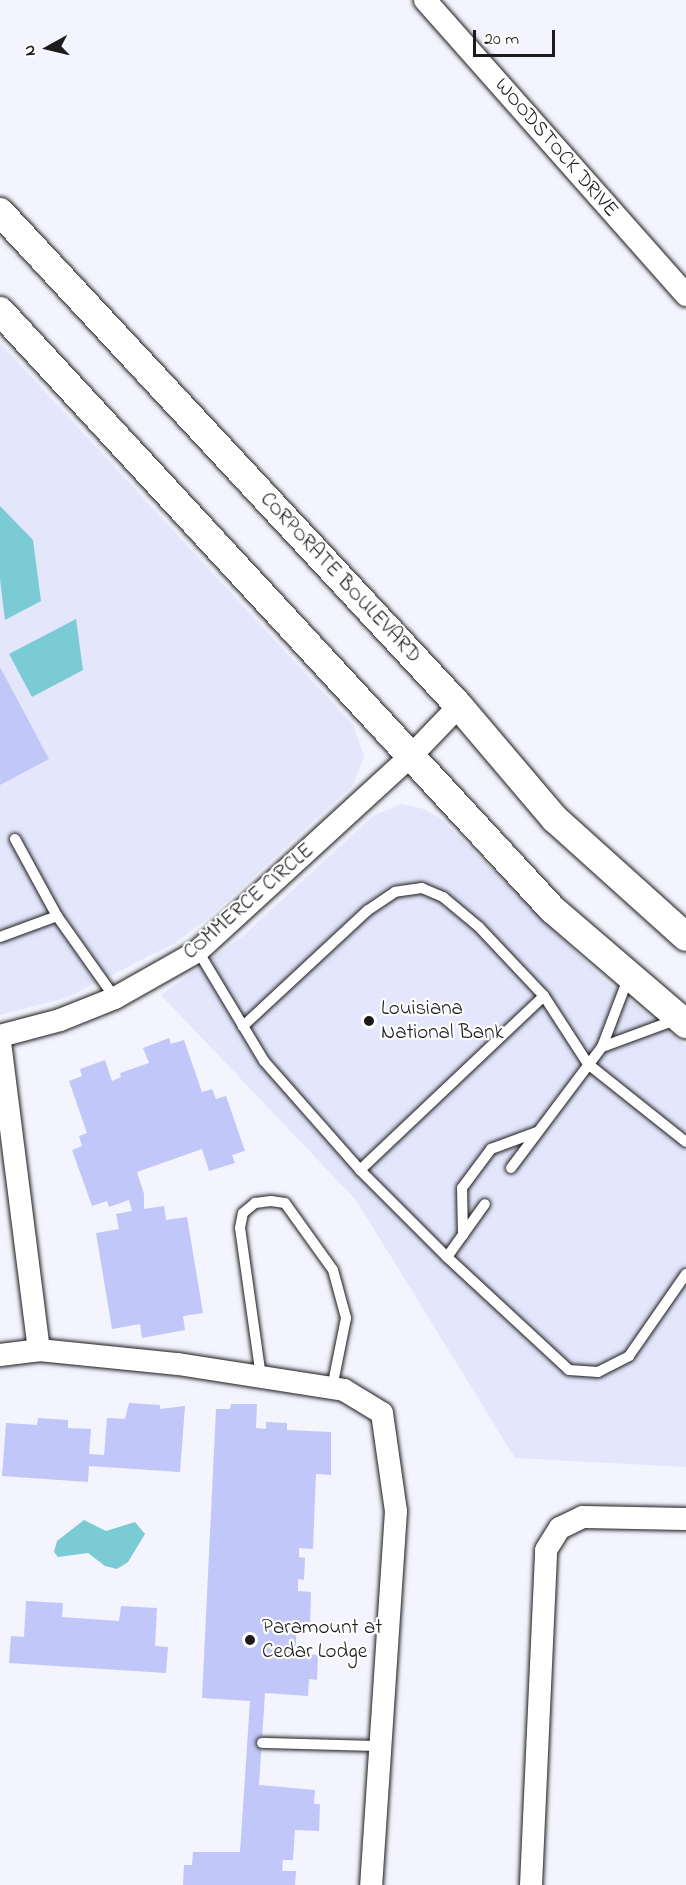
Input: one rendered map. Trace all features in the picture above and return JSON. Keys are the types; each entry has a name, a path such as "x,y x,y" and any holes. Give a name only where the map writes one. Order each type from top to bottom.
{"street":[{"name":"WOODSTOCK DRIVE","path":"425,0 686,295"},
{"name":"CORPORATE BOULEVARD","path":"0,212 459,706 555,819 686,937"},
{"path":"0,311 552,909 683,1021"},
{"name":"COMMERCE CIRCLE","path":"0,1036 60,1020 115,998 198,951 411,756 459,706"},
{"path":"0,1042 39,1350"},
{"path":"0,1355 39,1350 178,1364 344,1390 382,1413 396,1511 371,1885"},
{"path":"531,1885 546,1550 560,1528 583,1517 686,1519"}],"lane":[{"path":"15,839 57,916 115,998"},
{"path":"243,1026 368,910 395,892 422,888 443,897 479,927 544,996 588,1064 686,1142"},
{"path":"0,937 57,916"},
{"path":"198,951 264,1061 360,1170 447,1257 569,1370 598,1372 629,1356 686,1274"},
{"path":"511,1168 602,1047 630,975"},
{"path":"360,1170 544,996"},
{"path":"602,1047 683,1021"},
{"path":"463,1235 462,1188 491,1149 537,1132"},
{"path":"261,1377 240,1228 243,1213 255,1203 271,1201 285,1203 333,1270 346,1318 332,1388"},
{"path":"447,1257 485,1204"},
{"path":"262,1743 380,1746"}],"shaded area":[{"path":"0,343 354,726 364,757 353,785 211,916 175,943 66,998 0,1015"},
{"path":"401,804 424,809 440,818 603,979 686,1046 686,1467 515,1458 356,1200 161,995 243,936 373,816"}],"water":[{"path":"0,506 33,540 41,601 5,620 0,579"},
{"path":"76,619 83,670 32,697 9,654"},
{"path":"84,1520 106,1531 135,1522 145,1534 128,1562 117,1569 105,1566 88,1553 58,1557 54,1552 57,1541"}],"building":[{"path":"0,667 49,759 0,785"},
{"path":"169,1038 171,1044 184,1040 202,1092 212,1089 216,1099 226,1096 245,1151 232,1155 235,1163 209,1171 202,1149 137,1172 144,1194 144,1209 164,1206 166,1220 187,1217 203,1313 183,1316 185,1330 142,1338 140,1324 112,1329 96,1233 119,1229 116,1214 132,1211 129,1200 109,1207 107,1201 92,1206 72,1150 82,1146 79,1136 87,1133 69,1081 82,1076 80,1069 105,1060 112,1081 121,1077 120,1073 149,1063 143,1048"},
{"path":"129,1403 160,1405 160,1409 185,1406 180,1472 89,1466 88,1482 2,1476 6,1423 37,1425 38,1418 68,1420 68,1428 91,1429 89,1454 104,1455 107,1418 125,1419"},
{"name":"Paramount at Cedar Lodge","path":"231,1404 257,1404 256,1428 266,1429 266,1422 287,1423 287,1430 331,1432 331,1475 316,1474 313,1549 299,1548 299,1557 305,1558 304,1580 298,1579 298,1591 311,1592 310,1627 296,1627 296,1654 318,1655 317,1680 309,1679 308,1696 265,1693 259,1785 315,1790 314,1804 320,1804 319,1831 295,1830 293,1860 283,1860 282,1871 296,1871 295,1885 183,1885 184,1865 192,1865 193,1852 240,1852 250,1701 202,1698 216,1409 230,1409"},
{"path":"26,1601 63,1603 62,1617 119,1621 121,1606 157,1608 155,1646 168,1647 166,1673 9,1663 11,1636 24,1637"}],"place":[{"name":"Louisiana National Bank","path":"369,1021"},
{"name":"Paramount at Cedar Lodge","path":"250,1640"}]}
